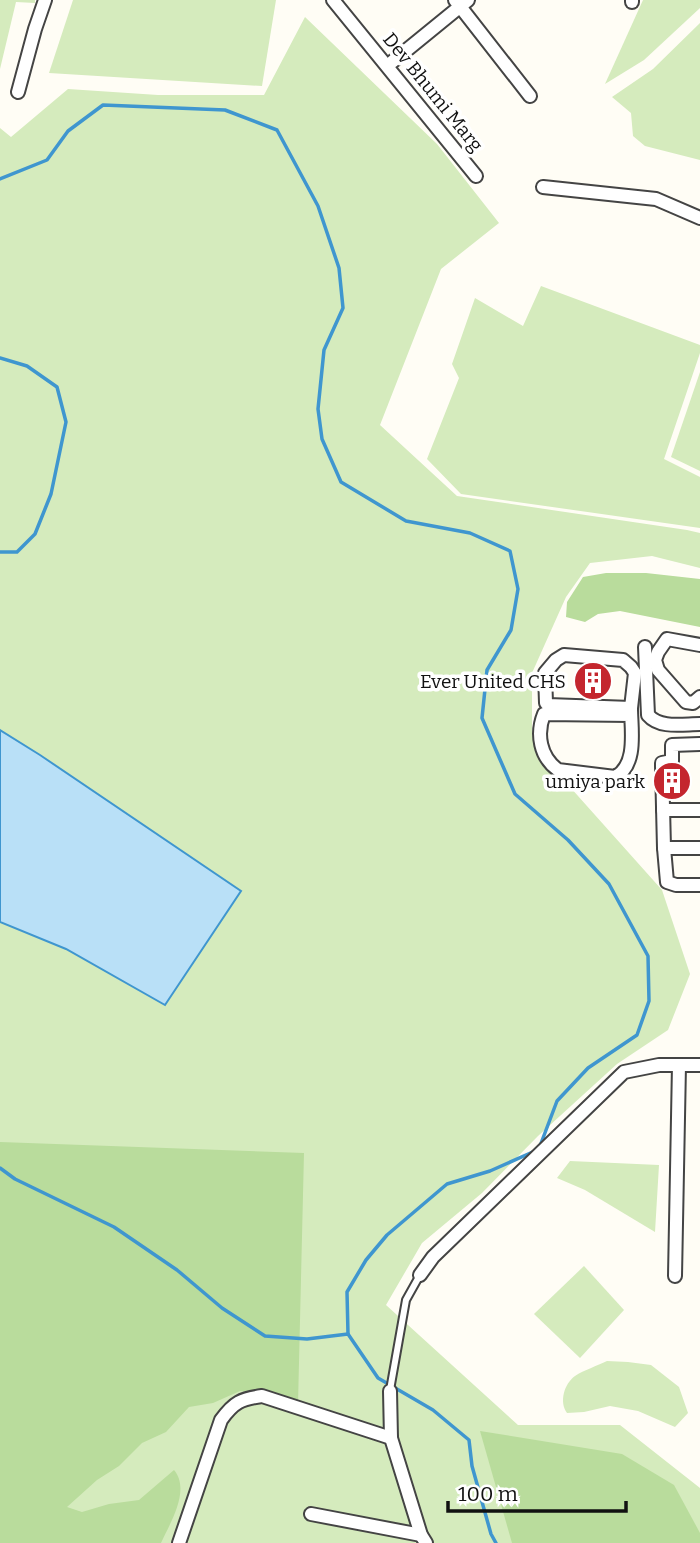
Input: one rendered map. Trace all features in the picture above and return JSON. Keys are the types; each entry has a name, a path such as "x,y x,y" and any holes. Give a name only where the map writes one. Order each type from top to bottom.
{"street":[{"path":"18,92 45,0"},
{"name":"Dev Bhumi Marg","path":"333,0 476,176"},
{"path":"392,62 461,2 530,96"},
{"path":"543,187 656,199 700,218"},
{"path":"700,645 667,639 655,660 658,670 686,702 693,703 700,697"},
{"path":"645,647 648,715 654,722 700,724"},
{"path":"631,712 548,705 545,673 564,655 623,660 635,673 631,712 630,756 620,775 615,777 558,770 542,750 540,734 544,714 631,712 648,712"},
{"path":"700,744 674,744 672,761 665,762 662,766 667,882 676,885 700,885"},
{"path":"663,810 700,810"},
{"path":"664,848 700,848"},
{"path":"420,1275 433,1258 624,1072 659,1065 700,1065"},
{"path":"675,1276 678,1065"},
{"path":"390,1385 391,1438 423,1539"},
{"path":"179,1543 221,1420 230,1406 244,1398 262,1396 391,1438"},
{"path":"312,1514 423,1539"}],"lane":[{"path":"390,1385 406,1300 420,1275"}],"green space":[{"path":"0,0 35,0 35,3 16,2 0,69"},
{"path":"73,0 276,0 262,86 49,73"},
{"path":"643,0 700,0 700,8 644,60 605,84"},
{"path":"305,17 437,144 499,223 441,269 380,425 457,496 700,533 700,568 652,556 590,563 566,597 532,673 532,735 553,768 662,890 690,974 668,1030 617,1064 538,1136 482,1193 422,1243 386,1305 518,1425 620,1425 700,1488 700,1543 0,1543 0,128 11,137 68,89 158,95 264,95"},
{"path":"700,23 700,160 645,146 633,136 631,113 612,97 653,69"},
{"path":"541,286 700,345 700,353 664,459 700,477 700,528 461,494 427,459 459,378 452,364 475,298 523,326"},
{"path":"700,372 700,471 671,457"},
{"path":"606,573 646,573 700,579 700,627 620,611 598,614 585,622 566,617 567,602 583,577"},
{"path":"0,1142 304,1153 298,1404 267,1393 240,1391 213,1403 189,1407 166,1432 142,1443 119,1466 97,1480 67,1507 82,1512 109,1504 139,1500 174,1470 179,1478 180,1497 161,1543 0,1543"},
{"path":"570,1161 659,1165 655,1232 585,1190 557,1178"},
{"path":"584,1266 624,1310 580,1358 534,1314"},
{"path":"607,1361 651,1365 679,1387 688,1413 675,1427 638,1411 610,1406 567,1413 563,1399 571,1379"},
{"path":"480,1431 622,1454 674,1485 700,1533 700,1543 512,1543"}],"water":[{"path":"0,730 241,891 165,1005 66,949 0,922"}],"waterway":[{"path":"0,179 47,160 68,131 103,105 225,110 277,130 318,206 339,268 343,308 324,350 318,409 322,439 341,482 406,521 470,533 510,551 518,589 511,630 487,670 482,718 515,794 568,840 609,884 648,956 649,1001 637,1035 588,1068 557,1101 540,1146"},
{"path":"0,358 27,366 57,387 66,422 51,494 35,534 17,552 0,552"},
{"path":"348,1334 347,1292 366,1260 387,1235 447,1184 490,1171 535,1151"},
{"path":"0,1168 15,1179 114,1227 177,1270 222,1308 265,1336 307,1339 348,1334 378,1378 433,1410 469,1440 472,1466 496,1543"}],"place":[{"name":"Ever United CHS","path":"593,681"},
{"name":"umiya park","path":"672,781"}]}
